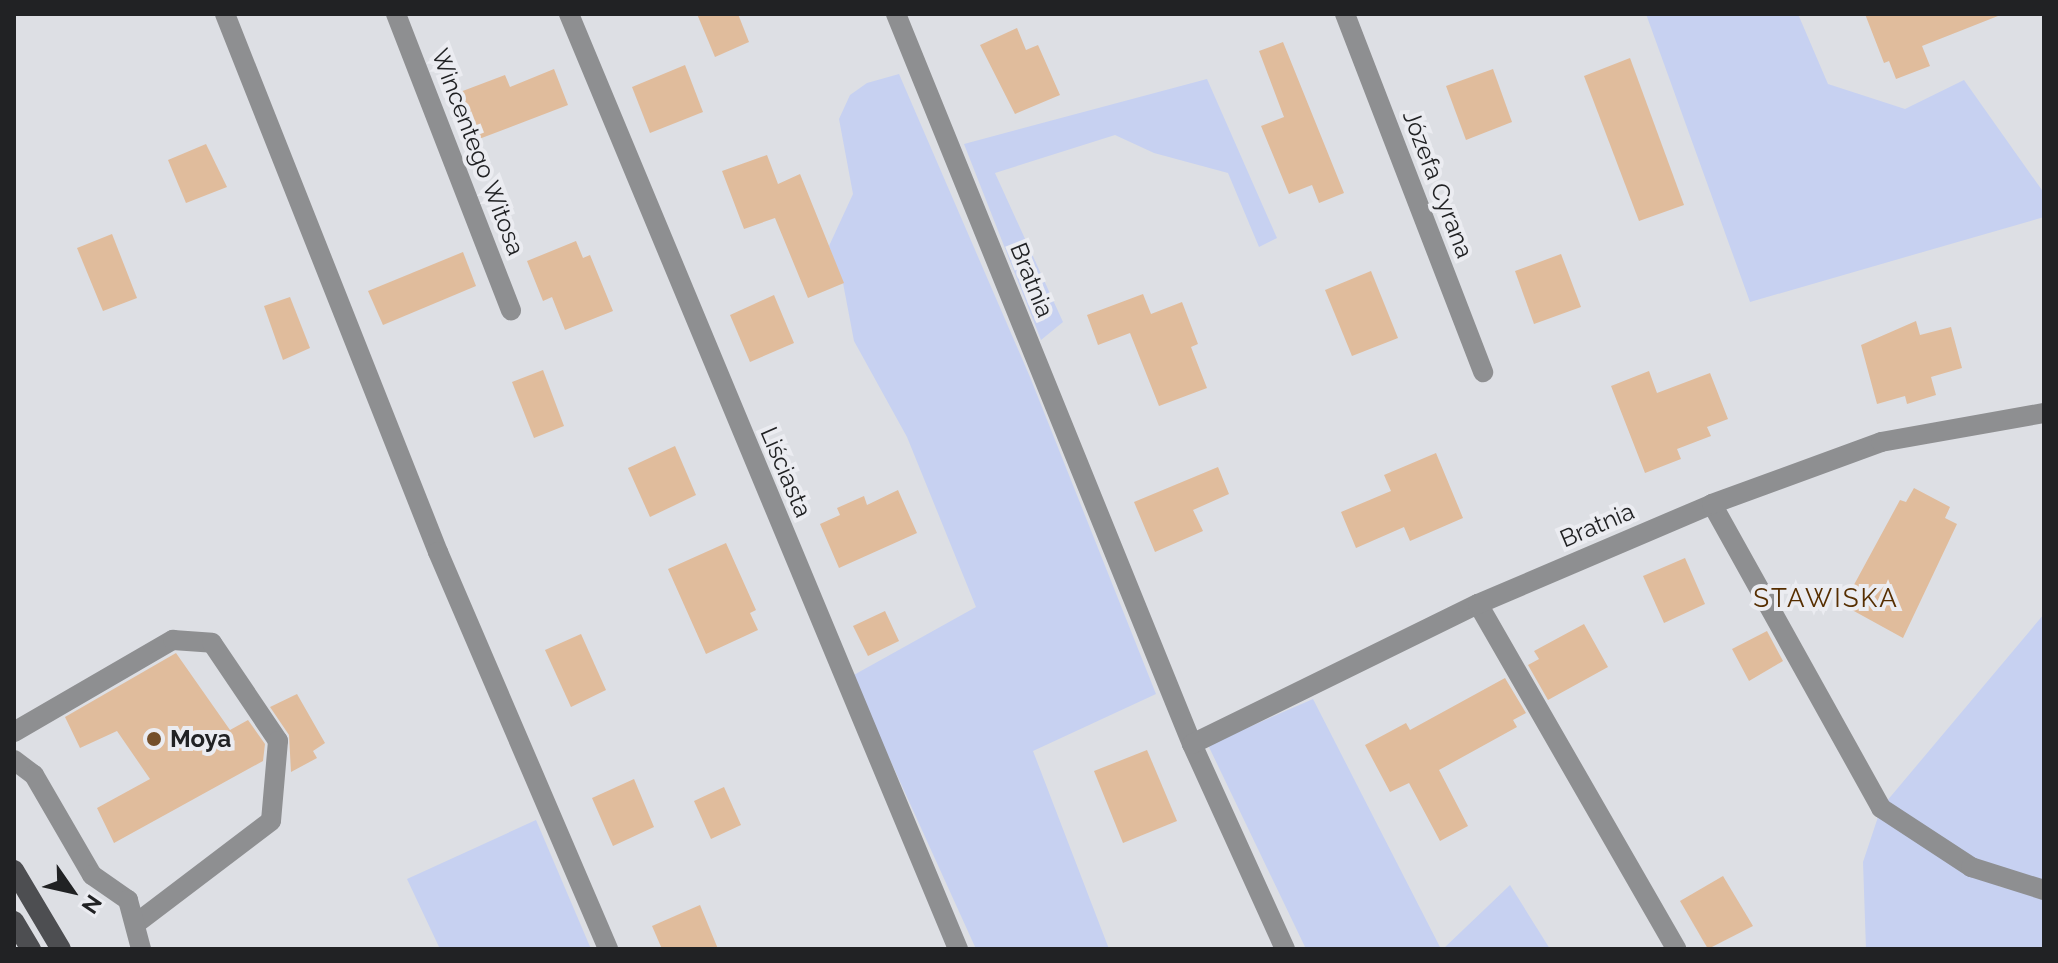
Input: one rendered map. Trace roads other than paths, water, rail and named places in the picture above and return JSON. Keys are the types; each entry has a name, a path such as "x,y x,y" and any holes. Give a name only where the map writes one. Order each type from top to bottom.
{"main road":[{"path":"14,870 61,949"},
{"path":"14,921 31,949"}],"street":[{"path":"225,14 438,552 608,949"},
{"name":"Wincentego Witosa","path":"396,14 511,310"},
{"name":"Liściasta","path":"569,14 958,949"},
{"name":"Bratnia","path":"896,14 1192,744 1285,949"},
{"name":"Józefa Cyrana","path":"1345,14 1483,372"},
{"name":"Bratnia","path":"1192,744 1478,604 1712,504 1881,442 2044,413"},
{"path":"1712,504 1881,808 1971,867 2044,890"},
{"path":"1478,604 1676,949"},
{"path":"14,732 173,640 212,643 278,741 271,821 138,922"},
{"path":"14,760 34,775 92,875 128,900 138,922 141,949"}],"place":[{"name":"Moya","path":"154,739"}],"district":[{"name":"STAWISKA","path":"1826,599"}]}
